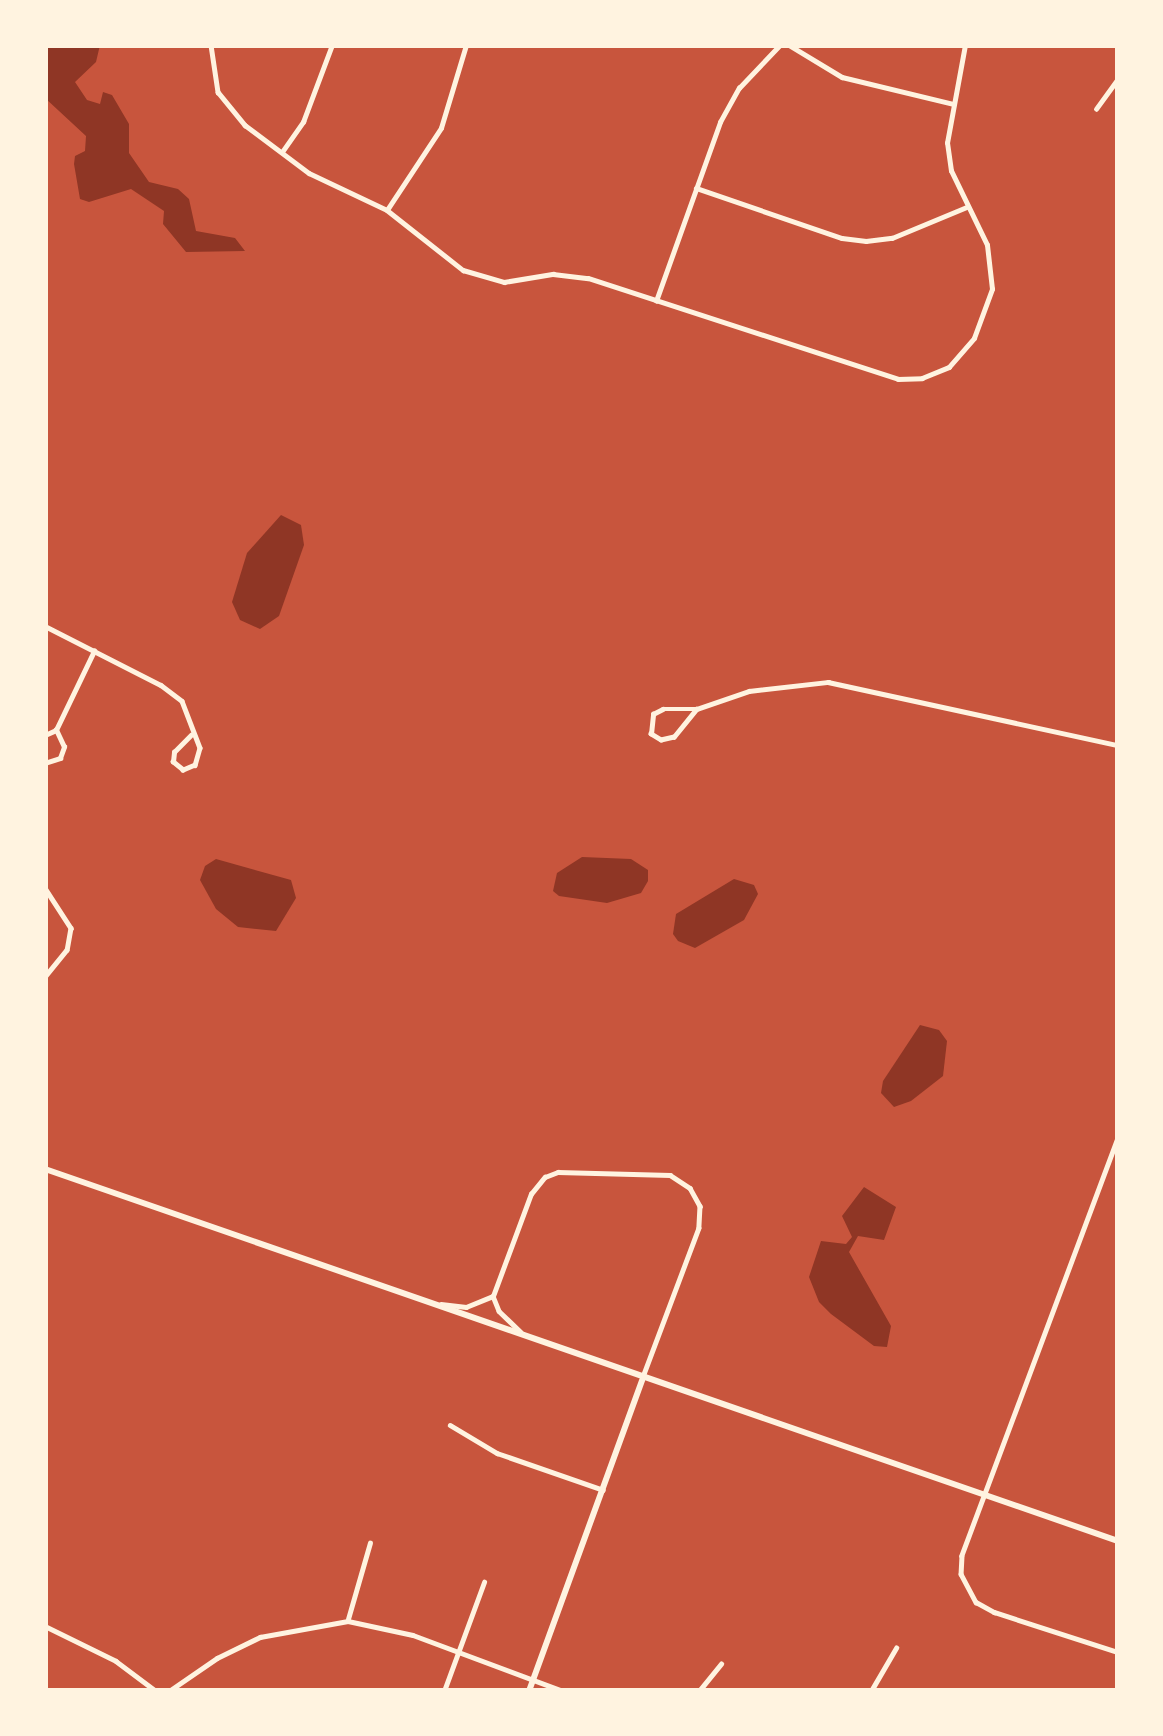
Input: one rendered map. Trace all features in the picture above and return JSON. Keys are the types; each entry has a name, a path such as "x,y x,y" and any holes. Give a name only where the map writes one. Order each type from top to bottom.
{"main road":[{"path":"45,1169 424,1299 642,1380 1118,1540"},
{"path":"529,1691 642,1380"}],"street":[{"path":"211,45 211,66 223,103 326,183 387,210 445,259 479,277 504,282 579,275 879,376 922,378 949,367 963,353 992,289 987,245 951,171 947,142 965,45"},
{"path":"282,152 303,122 332,45"},
{"path":"387,210 441,128 466,45"},
{"path":"656,301 730,101 780,45"},
{"path":"789,45 842,77 954,104"},
{"path":"1096,109 1118,79"},
{"path":"696,188 842,238 866,241 892,238 967,207"},
{"path":"45,626 174,693 190,713 191,735 200,748 198,760 184,770 173,762 174,752 191,735"},
{"path":"45,735 56,730 94,651"},
{"path":"698,709 674,736 661,740 651,734 652,714 698,709 749,691 827,682 1118,745"},
{"path":"45,763 59,758 64,747 56,730"},
{"path":"45,888 70,928 67,950 45,977"},
{"path":"1118,1138 962,1556 961,1574 976,1602 1118,1652"},
{"path":"424,1299 466,1307 493,1295 531,1194 545,1178 558,1172 670,1175 690,1188 698,1202 699,1228 642,1380"},
{"path":"493,1295 510,1324 531,1339"},
{"path":"450,1425 497,1453 602,1490"},
{"path":"348,1621 370,1544"},
{"path":"444,1691 484,1582"},
{"path":"169,1691 260,1637 348,1621 380,1625 563,1691"},
{"path":"45,1626 116,1661 156,1691"},
{"path":"871,1691 896,1648"},
{"path":"699,1691 721,1664"}],"shaded area":[{"path":"45,45 100,45 96,62 75,82 87,100 100,104 103,92 112,95 129,124 129,153 149,182 178,189 189,199 196,231 235,238 245,251 186,252 163,224 164,211 131,189 89,202 80,199 74,164 75,156 85,151 86,136 45,98"},
{"path":"281,515 301,525 304,545 279,616 260,629 240,620 232,602 247,553"},
{"path":"582,857 631,859 648,870 648,881 641,893 607,903 559,896 553,891 557,873"},
{"path":"216,859 291,880 296,898 276,931 238,927 216,909 200,880 205,866"},
{"path":"734,879 754,885 758,894 744,920 695,948 678,941 673,934 676,914"},
{"path":"920,1025 939,1030 947,1041 943,1076 911,1101 894,1107 881,1093 883,1081"},
{"path":"864,1187 896,1207 884,1240 858,1236 849,1252 891,1326 887,1347 874,1346 831,1314 819,1302 809,1277 821,1241 846,1244 852,1237 842,1216"}]}
